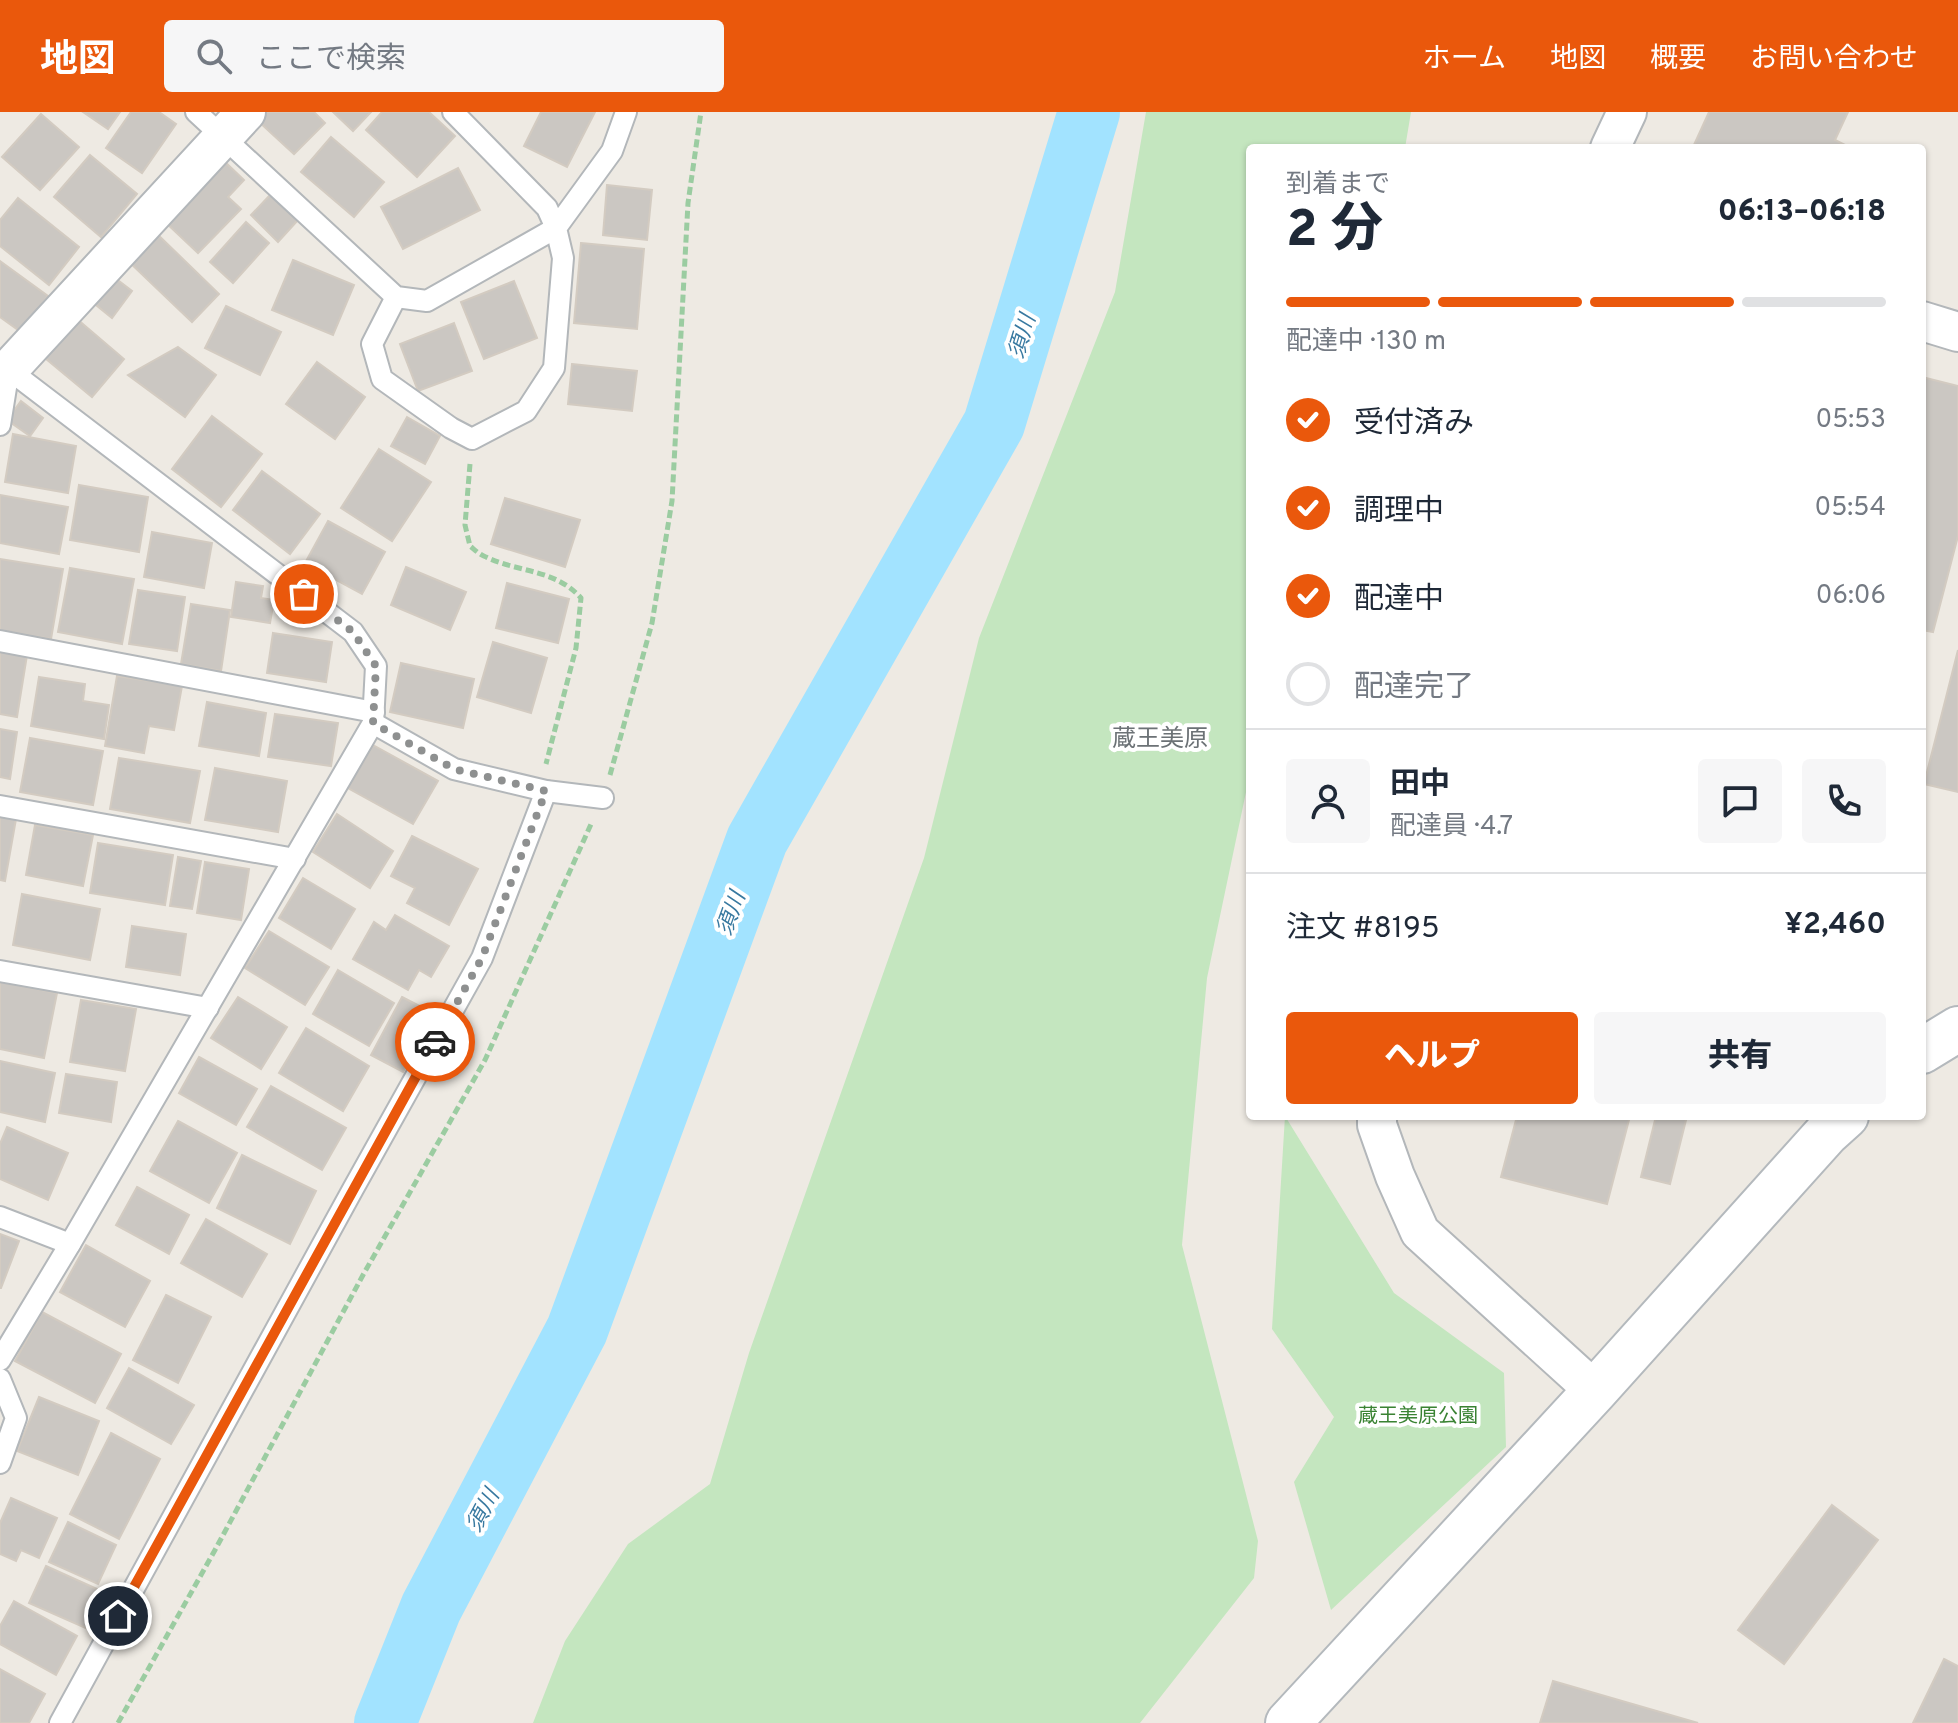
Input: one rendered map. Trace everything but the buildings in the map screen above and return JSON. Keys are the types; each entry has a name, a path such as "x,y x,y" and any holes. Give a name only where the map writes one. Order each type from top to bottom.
{"street":[{"path":"1612,144 1627,112"},
{"path":"5,367 222,120"},
{"path":"1926,322 1958,332"},
{"path":"1926,1049 1958,1029"},
{"path":"1377,1120 1395,1176 1420,1232 1595,1391"},
{"path":"1288,1723 1842,1120"}],"lane":[{"path":"396,297 372,344 382,379 451,428 472,439 526,411 554,368 563,258 556,228 547,208 453,112"},
{"path":"222,120 396,297 427,301 556,228 612,151 626,112"},
{"path":"0,425 5,367"},
{"path":"0,1360 295,859 374,718 376,666 353,632 5,367"},
{"path":"0,641 374,718 454,769 542,790 603,798"},
{"path":"60,1723 482,958 542,790"},
{"path":"0,806 295,859"},
{"path":"0,971 208,1008"},
{"path":"0,1217 70,1244"},
{"path":"0,1379 16,1418 0,1463"}],"path":[{"path":"472,439 465,525 470,546 485,557 571,586 581,598 576,648 542,790"}],"green space":[{"path":"1146,112 1411,112 1406,144 1246,144 1246,792 1207,978 1182,1245 1258,1541 1254,1578 1140,1723 533,1723 565,1641 628,1544 710,1484 749,1353 924,858 979,638 1115,292"},
{"name":"蔵王美原公園","path":"1285,1120 1287,1120 1394,1293 1504,1373 1506,1447 1331,1610 1294,1482 1334,1417 1272,1329"}],"waterway":[{"name":"須川","path":"385,1723 431,1608 577,1330 757,840 994,424 1089,112"}],"way so far":[{"path":"304,594 353,632 376,666 373,723 454,769 546,791 482,958 435,1042"}],"district":[{"name":"蔵王美原","path":"1160,738"}],"route":[{"path":"118,1616 435,1042"}]}
